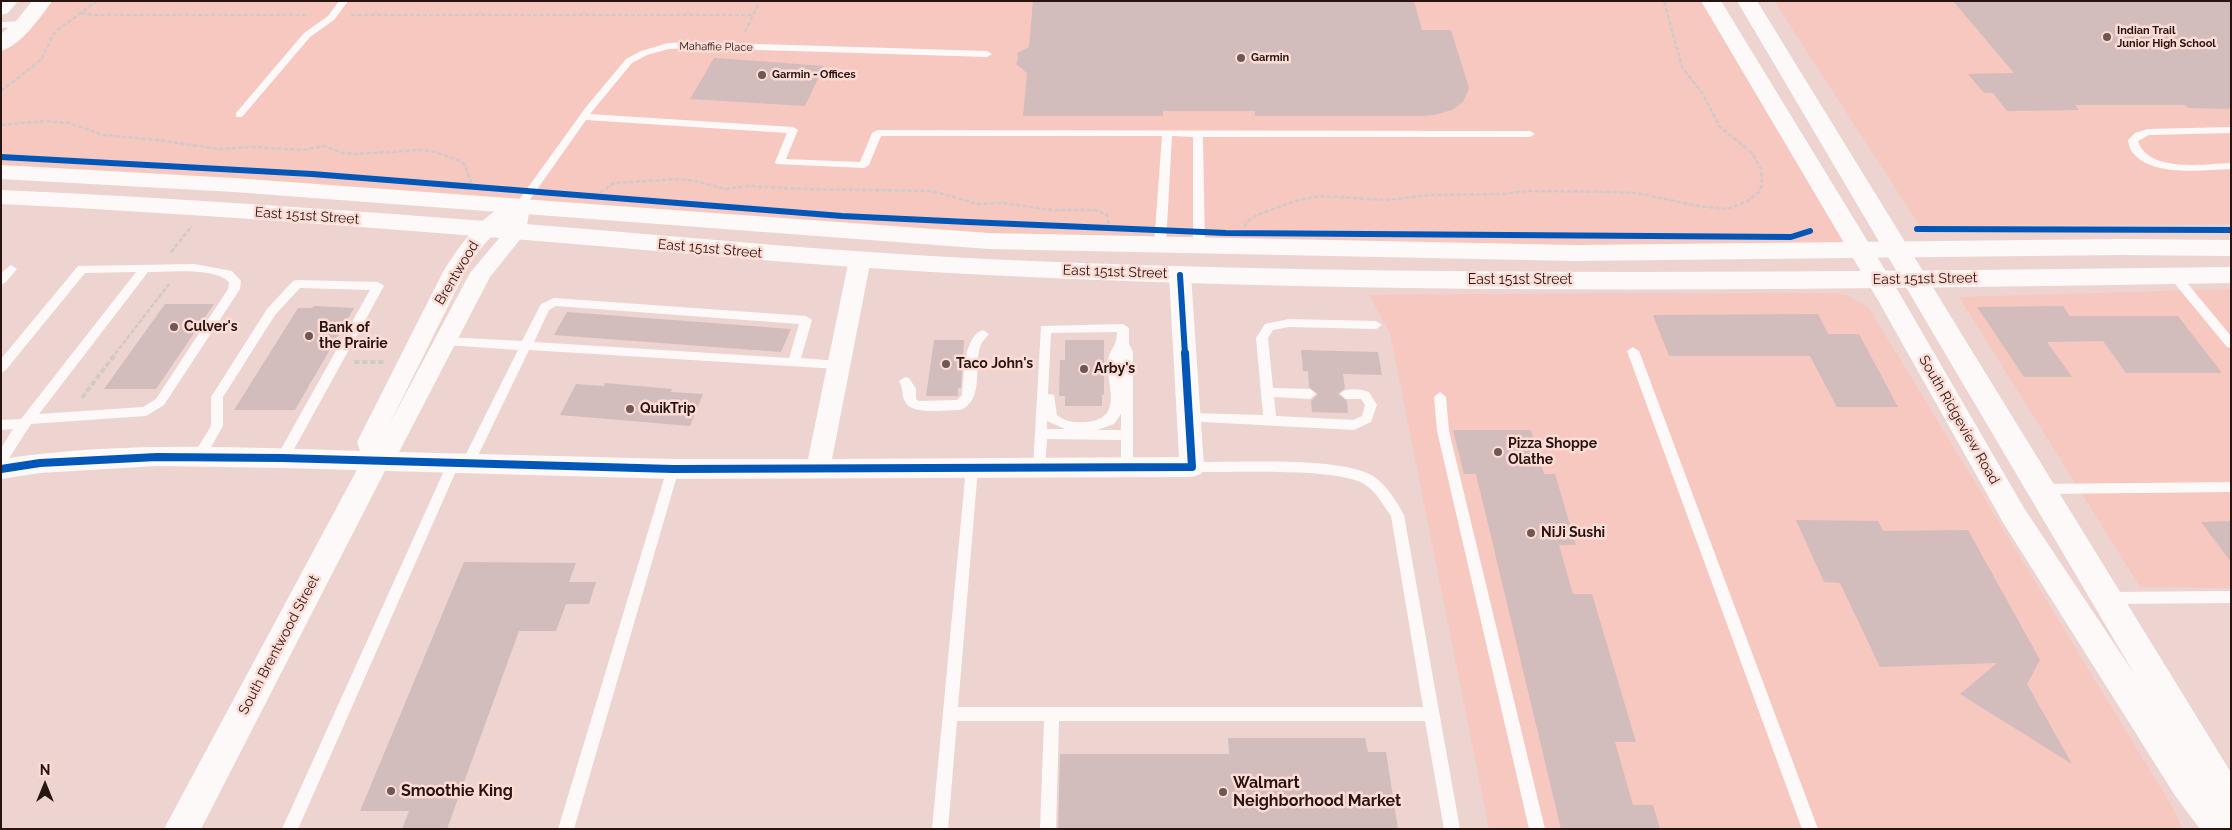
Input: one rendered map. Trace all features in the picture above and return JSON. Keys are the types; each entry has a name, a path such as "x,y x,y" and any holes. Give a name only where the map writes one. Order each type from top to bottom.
{"main road":[{"path":"1,9 8,1"},
{"path":"1,45 24,24 42,1"},
{"name":"South Ridgeview Road","path":"1711,1 1878,280 2014,516 2182,776 2222,829"},
{"path":"1747,1 2218,783 2228,829"},
{"name":"East 151st Street","path":"1,172 234,184 989,240 1574,253 2111,247 2231,248"},
{"name":"East 151st Street","path":"1,197 485,229 757,253 1180,275 1387,280 1915,280 2231,275"},
{"path":"868,260 921,250 1138,259 1148,255 1160,244"},
{"path":"1180,275 1237,259 1452,262 1478,260 1499,252"},
{"name":"South Brentwood Street","path":"182,829 376,461"}],"street":[{"name":"Brentwood","path":"516,232 482,273 392,443 376,461 369,442 454,272 466,252 485,229 520,206"},
{"path":"516,232 520,206"},
{"path":"818,469 838,364 868,260"},
{"path":"1,469 40,463 157,457 461,462 565,468 1192,468 1180,275"}],"lane":[{"path":"239,115 307,34 334,15 344,1"},
{"path":"1,25 24,24"},
{"name":"Mahaffie Place","path":"520,206 583,117 629,60 644,53 668,46 694,45 987,54"},
{"path":"583,117 793,130 780,162 864,165 877,133 1530,134"},
{"path":"2231,130 2148,132 2139,135 2133,140 2136,152 2153,164 2165,166 2231,166"},
{"path":"1160,244 1166,134"},
{"path":"1198,134 1199,246"},
{"path":"1,280 11,269"},
{"path":"1,368 82,269 213,270 228,274 235,281 234,290 171,387 160,402 146,411 66,416 1,425"},
{"path":"1,459 26,422 144,270"},
{"path":"2174,275 2231,344"},
{"path":"198,457 217,426 217,397 271,312 297,284 378,286 282,458"},
{"path":"290,829 461,462 545,307 554,302 806,320 794,362"},
{"path":"1270,420 1262,338 1269,327 1289,323 1376,325"},
{"path":"1040,468 1046,329 1123,328 1123,344 1127,352 1127,468"},
{"path":"905,381 910,390 909,399 911,404 917,406 960,405 968,397 974,344 982,334"},
{"path":"446,341 838,364"},
{"path":"1044,363 1051,372 1050,412 1055,421 1066,426 1099,426 1110,421 1115,415 1115,354 1123,344"},
{"path":"1633,351 1810,829"},
{"path":"1267,392 1310,394"},
{"path":"1188,418 1354,425 1367,419 1371,405 1365,395 1346,394"},
{"path":"1440,397 1443,431 1538,829"},
{"path":"1040,434 1126,435"},
{"path":"940,829 972,468"},
{"path":"1192,468 1322,469 1353,474 1369,480 1381,491 1397,514 1452,829"},
{"path":"566,829 673,469"},
{"path":"2042,489 2231,487"},
{"path":"2108,598 2231,597"},
{"path":"950,714 1432,714"},
{"path":"1048,829 1052,714"}],"path":[{"path":"1,91 41,60 53,36 96,1"},
{"path":"1243,232 1244,226 1257,214 1296,200 1320,196 1386,200 1432,195 1502,194 1528,191 1612,192 1637,193 1698,206 1727,209 1748,201 1760,191 1762,184 1761,169 1752,153 1719,126 1702,94 1682,67 1664,1"},
{"path":"738,46 758,5"},
{"path":"81,12 93,15 754,15"},
{"path":"1,125 45,121 69,123 103,135 158,140 209,148 252,147 303,150 325,146 343,153 356,154 409,150 435,152 464,164 470,181 467,186"},
{"path":"596,198 601,192 614,184 659,179 694,181 725,188 750,186 810,190 932,191 978,204 1003,203 1026,208 1052,210 1095,210 1107,215 1109,228"},
{"path":"66,416 90,390 176,274 171,272 168,262 171,250 195,222"},
{"path":"349,362 390,362"}],"shaded area":[{"path":"42,1 1711,1 1860,250 989,241 1,172 1,45"},
{"path":"1774,1 2231,1 2231,224 1920,226"},
{"path":"2231,289 2231,588 2140,587 1959,297"},
{"path":"1835,293 1847,295 1869,308 2174,810 2182,829 1489,829 1390,333 1369,295"}],"building":[{"name":"Garmin","path":"1033,1 1414,1 1422,30 1451,30 1469,88 1463,102 1452,110 1421,116 1255,116 1255,111 1163,111 1163,116 1023,116 1027,73 1016,64 1017,53 1029,47"},
{"name":"Indian Trail Junior High School","path":"1953,1 2231,1 2231,109 2189,108 2185,105 2075,105 2079,110 2007,111 1993,93 1984,93 1968,74 2014,73"},
{"name":"Garmin - Offices","path":"714,58 824,66 805,106 690,99"},
{"name":"Culver's","path":"165,304 214,304 156,389 104,389"},
{"name":"Bank of the Prairie","path":"314,306 354,308 295,410 234,410 298,308 312,308"},
{"path":"2063,306 2070,316 2178,316 2222,373 2126,373 2103,341 2047,342 2072,377 2024,377 1977,307"},
{"path":"567,312 791,329 781,352 554,335"},
{"path":"1818,314 1828,334 1859,334 1898,407 1837,407 1810,356 1669,356 1653,315"},
{"name":"Taco John's","path":"934,340 964,340 961,388 958,388 958,396 926,396"},
{"name":"Arby's","path":"1065,340 1104,340 1104,395 1102,395 1102,406 1065,406 1065,396 1059,396 1060,360 1065,360"},
{"path":"1301,350 1378,352 1382,375 1343,374 1345,388 1338,394 1347,401 1348,413 1312,412 1311,401 1318,394 1309,387 1308,371 1303,371"},
{"name":"QuikTrip","path":"605,383 672,389 671,392 703,394 690,426 560,415 576,384 604,386"},
{"path":"1453,430 1531,430 1544,474 1555,474 1576,545 1559,545 1573,594 1592,594 1636,742 1615,742 1633,805 1653,805 1660,829 1561,829 1476,474 1464,474"},
{"path":"1796,520 1878,521 1883,531 1968,530 2040,660 2027,684 2072,764 1960,694 1997,663 1880,667 1840,583 1824,582"},
{"path":"2231,521 2231,562 2201,522"},
{"path":"464,562 576,563 569,582 596,582 589,604 566,604 556,631 519,631 447,829 402,829 409,811 360,811"},
{"name":"Walmart Neighborhood Market","path":"1228,738 1365,738 1368,752 1386,752 1398,829 1058,829 1060,754 1229,754"}],"cycle path":[{"path":"1,157 312,174 842,216 1226,233 1791,237 1810,231"},
{"path":"1917,229 2076,228 2231,230"},
{"path":"1,469 40,463 157,457 282,458 673,469 1192,467 1180,275"}],"place":[{"name":"Indian Trail Junior High School","path":"2107,37"},
{"name":"Garmin","path":"1241,58"},
{"name":"Garmin - Offices","path":"762,75"},
{"name":"Culver's","path":"174,327"},
{"name":"Bank of the Prairie","path":"309,336"},
{"name":"Taco John's","path":"946,364"},
{"name":"Arby's","path":"1084,369"},
{"name":"QuikTrip","path":"630,409"},
{"name":"Pizza Shoppe Olathe","path":"1498,452"},
{"name":"NiJi Sushi","path":"1531,533"},
{"name":"Smoothie King","path":"391,791"},
{"name":"Walmart Neighborhood Market","path":"1223,792"}]}
